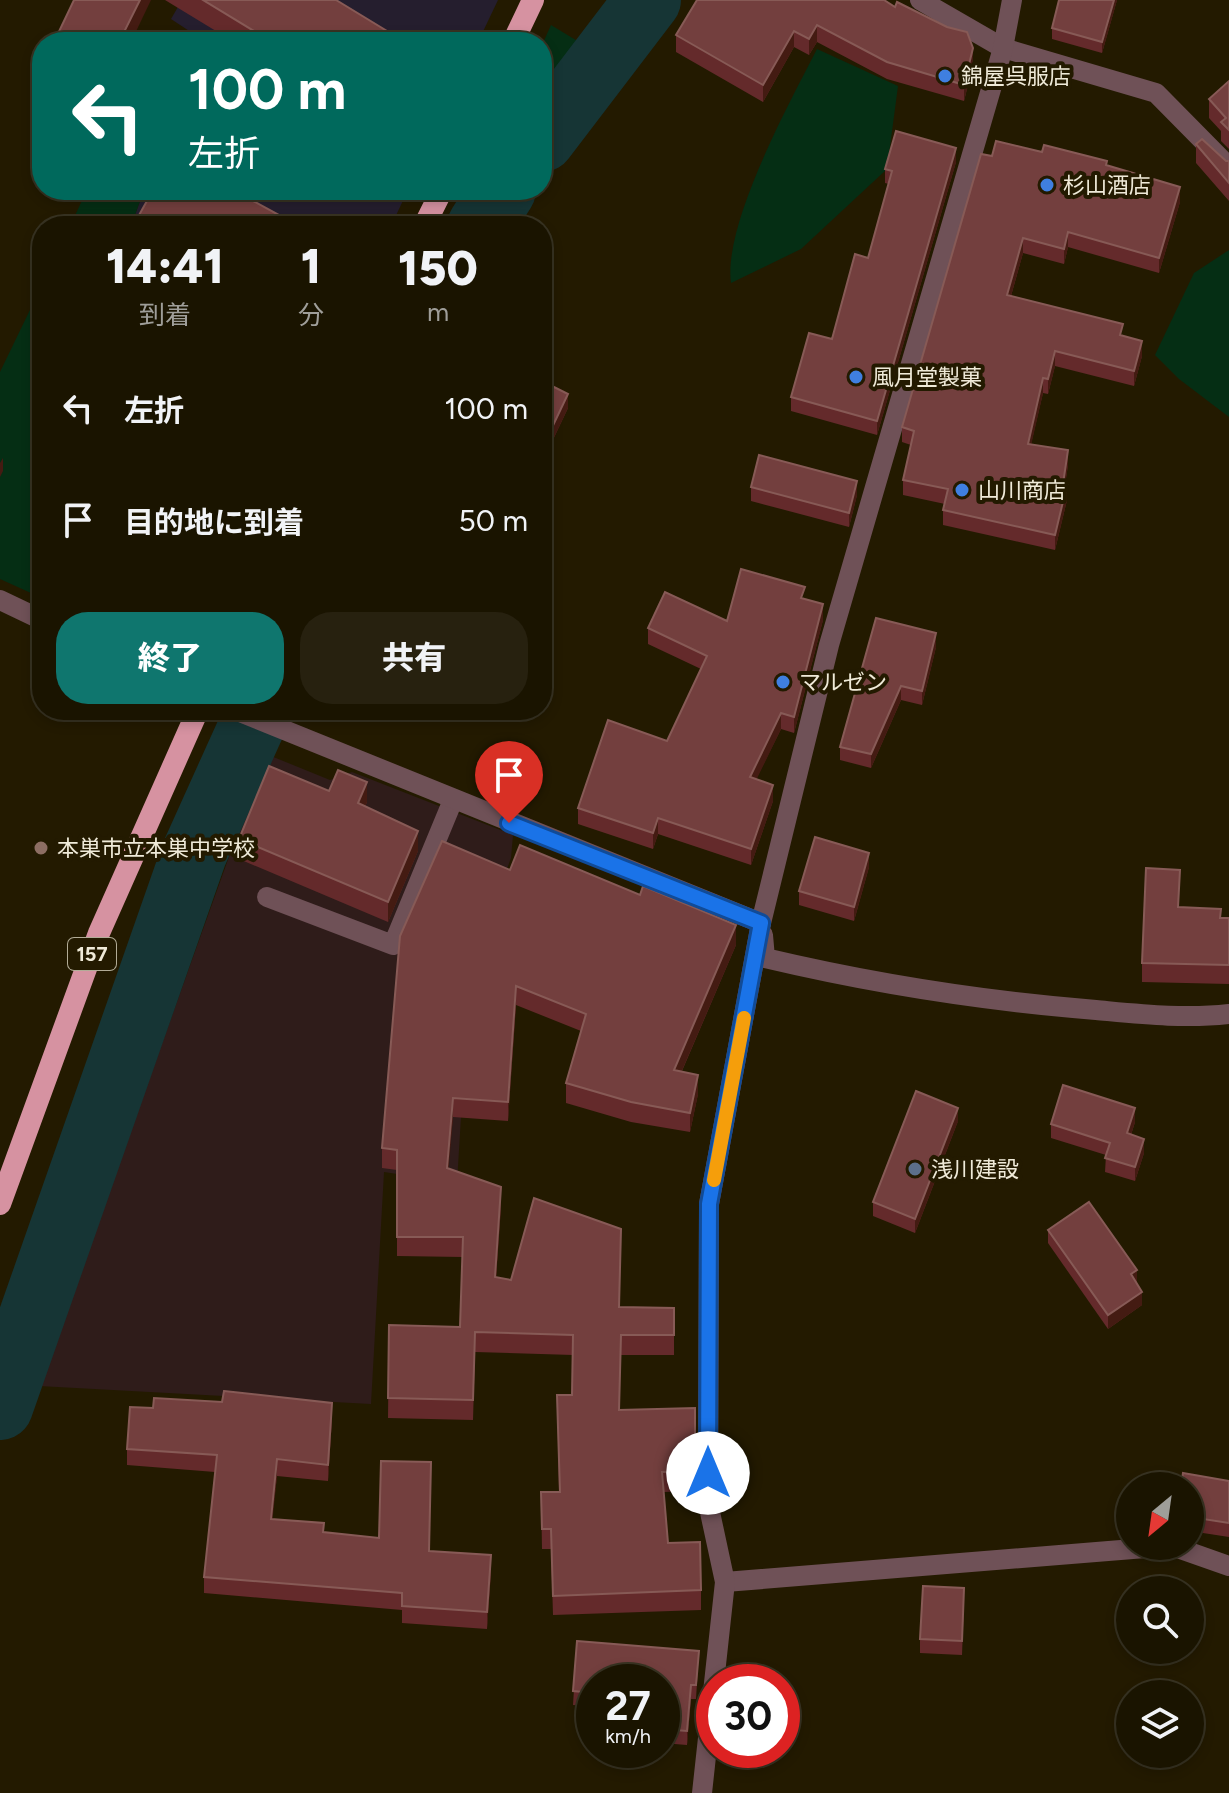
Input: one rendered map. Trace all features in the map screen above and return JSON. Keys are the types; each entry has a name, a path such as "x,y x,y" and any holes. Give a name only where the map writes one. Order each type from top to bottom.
{"highway":[{"path":"518,32 533,0"},
{"name":"157","path":"0,1204 99,933 194,720"}],"street":[{"path":"920,0 1003,48 1156,93 1229,167"},
{"path":"702,1793 725,1582 708,1503 709,1204 761,923 843,593 1003,48 1012,0"},
{"path":"0,600 32,615"},
{"path":"258,720 761,923"},
{"path":"267,897 393,945 453,800"},
{"path":"761,923 765,958 879,984 1019,1004 1195,1018 1229,1014"},
{"path":"725,1582 1116,1550"},
{"path":"1204,1557 1229,1566"}],"shaded area":[{"path":"182,0 498,0 483,32 191,32 171,19"},
{"path":"140,200 403,200 396,216 135,216"},
{"path":"266,754 330,780 352,772 513,835 511,858 470,969 457,1183 384,1172 371,1404 39,1386"}],"green space":[{"path":"551,25 589,48 552,104 552,32 548,32"},
{"path":"817,49 898,86 887,169 801,249 731,283 731,258 747,198 775,132"},
{"path":"82,200 140,200 135,216 75,216"},
{"path":"1229,250 1229,417 1179,379 1155,355 1194,273"},
{"path":"32,306 32,593 0,579 0,372"}],"building":[{"path":"74,0 140,0 124,32 59,32"},
{"path":"203,0 336,0 389,32 256,32"},
{"path":"697,0 884,0 895,7 897,2 947,27 967,32 973,48 964,85 887,62 817,25 809,39 794,31 763,85 676,35"},
{"path":"1059,0 1114,0 1102,42 1052,28"},
{"path":"1229,81 1229,130 1221,122 1226,118 1209,99"},
{"path":"896,131 956,148 877,421 791,397 809,333 832,339 855,254 868,258 892,171 885,169"},
{"path":"1202,139 1229,161 1229,183 1196,144"},
{"path":"996,141 1042,152 1044,145 1107,161 1106,165 1180,187 1159,258 1068,232 1064,249 1023,238 1007,295 1123,324 1120,335 1142,341 1134,371 1055,351 1048,379 1043,378 1028,444 1068,450 1063,484 1067,485 1055,535 943,510 948,489 903,480 914,431 902,427 981,154 992,156"},
{"path":"147,200 251,200 281,216 139,216"},
{"path":"552,386 568,394 552,428"},
{"path":"759,455 857,481 849,513 751,487"},
{"path":"741,569 805,587 801,598 823,604 794,717 781,713 750,777 773,785 751,849 658,818 653,833 578,808 608,720 667,741 707,656 648,628 665,592 727,621"},
{"path":"876,618 936,633 922,691 901,686 871,754 840,747"},
{"path":"269,766 329,791 338,770 367,782 358,803 418,831 388,902 239,839"},
{"path":"815,837 869,853 854,907 799,891"},
{"path":"442,841 510,870 520,845 640,895 643,886 736,925 674,1070 698,1075 690,1113 631,1102 566,1083 586,1014 516,986 508,1102 453,1098 447,1168 501,1187 495,1277 511,1280 534,1198 621,1229 619,1307 674,1308 674,1335 621,1335 619,1410 695,1408 695,1471 662,1472 668,1543 700,1542 701,1590 553,1596 551,1529 542,1529 541,1492 560,1492 557,1395 572,1395 573,1335 475,1332 473,1400 388,1398 389,1325 460,1327 463,1237 397,1237 397,1150 382,1148 400,936"},
{"path":"1146,868 1180,870 1178,907 1221,909 1220,918 1229,918 1229,965 1142,963"},
{"path":"1063,1085 1135,1108 1127,1133 1144,1139 1135,1167 1105,1158 1110,1143 1051,1124"},
{"name":"浅川建設","path":"916,1091 958,1108 915,1219 873,1202"},
{"path":"1089,1202 1137,1270 1131,1274 1142,1292 1108,1315 1048,1230"},
{"path":"224,1391 332,1403 328,1465 277,1459 271,1519 324,1523 323,1532 379,1538 381,1461 431,1462 429,1551 491,1555 487,1612 402,1606 402,1593 204,1577 217,1455 127,1449 130,1407 153,1408 154,1398 222,1402"},
{"path":"1204,1477 1229,1481 1229,1523 1204,1519"},
{"path":"923,1586 964,1588 962,1641 920,1639"},
{"path":"577,1641 699,1651 696,1685 691,1685 687,1731 680,1730 680,1664 576,1664 576,1691 573,1691"}],"waterway":[{"path":"552,126 648,0"},
{"path":"486,216 497,200"},
{"path":"0,1407 194,854 254,720"}],"slow traffic":[{"path":"714,1180 744,1018"}],"place":[{"name":"錦屋呉服店","path":"945,76"},
{"name":"杉山酒店","path":"1047,185"},
{"name":"風月堂製菓","path":"856,377"},
{"name":"山川商店","path":"962,490"},
{"name":"マルゼン","path":"783,682"},
{"name":"本巣市立本巣中学校","path":"41,848"},
{"name":"浅川建設","path":"915,1169"}],"route":[{"path":"509,823 761,923 709,1204 708,1473"}]}
